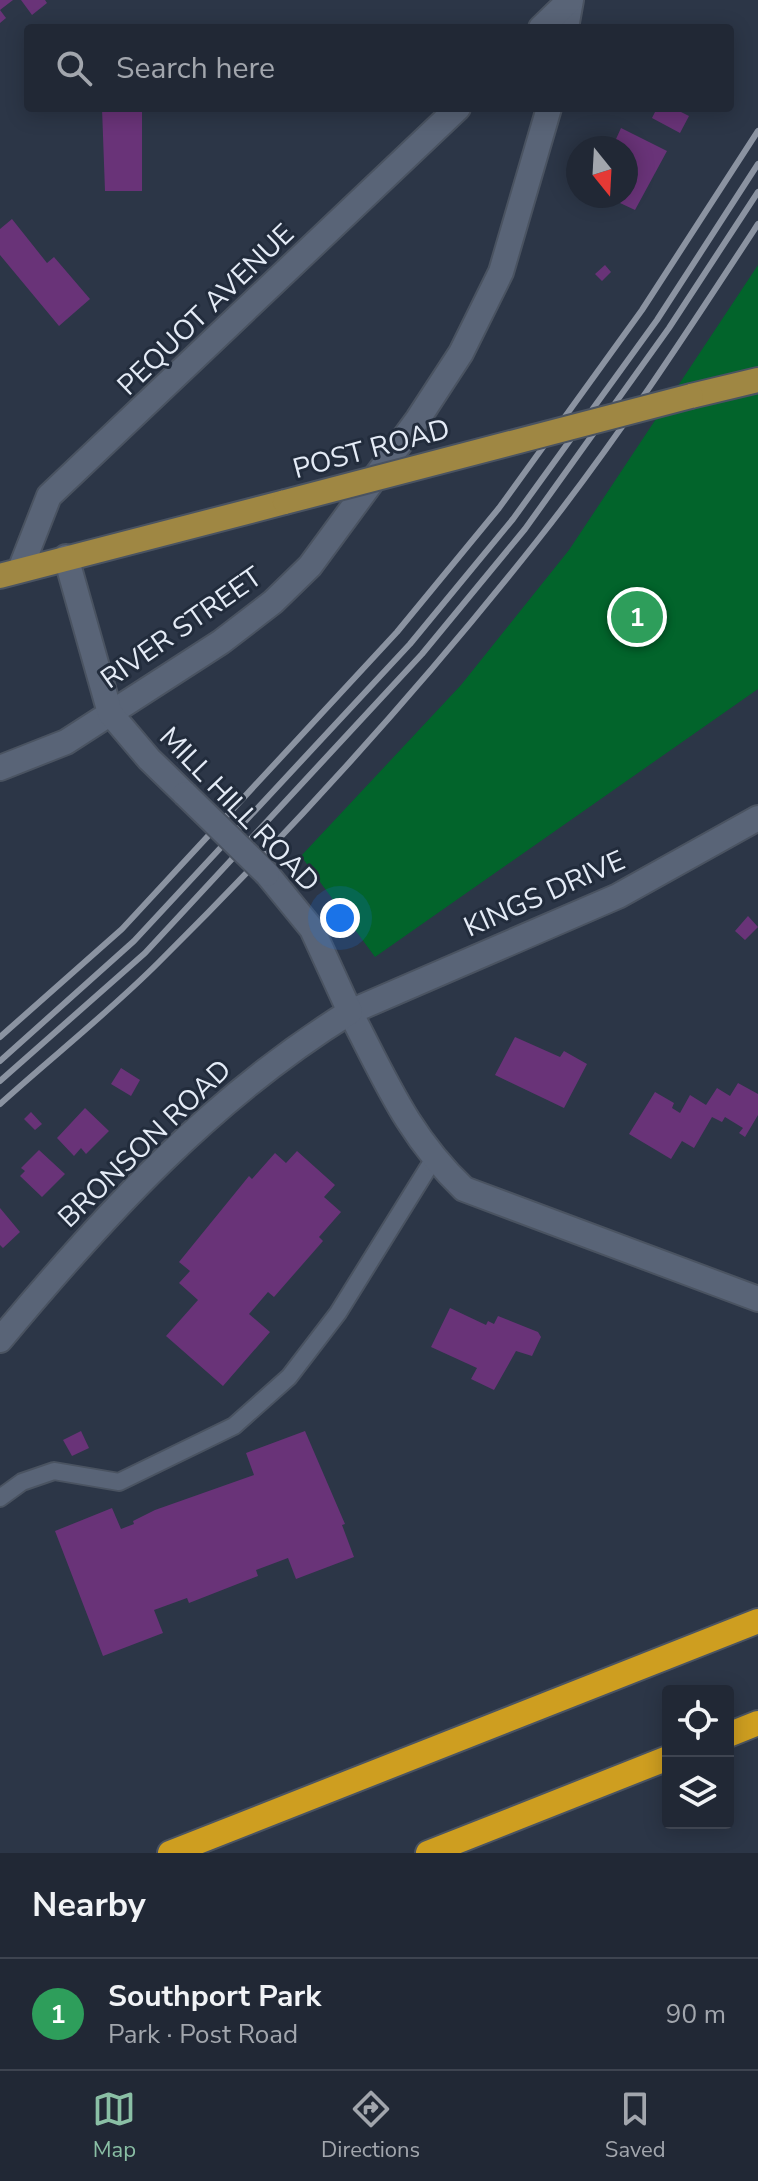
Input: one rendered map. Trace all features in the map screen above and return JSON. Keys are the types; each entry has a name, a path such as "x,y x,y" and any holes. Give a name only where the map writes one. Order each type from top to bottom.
{"highway":[{"path":"170,1853 758,1621"},
{"path":"734,1733 758,1723"},
{"path":"428,1853 662,1760"}],"main road":[{"name":"POST ROAD","path":"10,573 758,380"}],"street":[{"path":"545,24 571,0"},
{"path":"567,24 571,0"},
{"name":"PEQUOT AVENUE","path":"10,573 49,496 139,414 454,112"},
{"name":"RIVER STREET","path":"0,768 66,742 221,642 273,602 310,566 418,419 461,353 501,272 548,112"},
{"name":"MILL HILL ROAD","path":"66,557 110,713 149,759 267,874 312,929 350,1012 410,1128 433,1160 464,1189 758,1299"},
{"name":"KINGS DRIVE","path":"350,1012 618,896 758,818"},
{"name":"BRONSON ROAD","path":"0,1340 124,1196 198,1125 290,1049 350,1012"}],"lane":[{"path":"0,1498 22,1482 54,1471 119,1482 234,1426 289,1377 338,1313 433,1160"}],"green space":[{"path":"758,265 758,689 375,957 301,856 461,685 569,550"}],"building":[{"path":"0,0 13,0 0,10"},
{"path":"21,0 45,0 47,3 32,15"},
{"path":"102,112 142,112 142,191 105,191"},
{"path":"655,112 681,112 689,116 680,133 652,118"},
{"path":"621,128 637,136 617,136"},
{"path":"638,136 667,151 638,204"},
{"path":"12,219 47,263 54,257 90,299 59,326 0,255 0,229"},
{"path":"605,265 611,272 602,281 595,274"},
{"path":"748,916 758,927 745,940 735,931"},
{"path":"515,1037 560,1057 564,1051 587,1064 564,1108 495,1075"},
{"path":"121,1068 140,1080 131,1096 111,1084"},
{"path":"738,1083 758,1094 758,1115 745,1137 739,1133 743,1128 725,1117 722,1122 712,1117 694,1148 682,1141 671,1159 629,1134 655,1092 674,1103 672,1108 680,1113 690,1095 706,1105 717,1088 730,1096"},
{"path":"85,1108 109,1131 86,1154 81,1148 74,1156 57,1138"},
{"path":"31,1112 42,1124 35,1130 24,1119"},
{"path":"39,1150 65,1174 42,1197 20,1176 25,1171 21,1168"},
{"path":"297,1151 335,1185 324,1197 341,1212 319,1237 323,1241 274,1297 268,1292 249,1314 270,1332 223,1386 166,1336 198,1300 179,1283 190,1271 179,1262 249,1176 252,1179 275,1153 286,1163"},
{"path":"0,1208 20,1232 3,1248 0,1245"},
{"path":"450,1308 486,1325 488,1321 494,1324 498,1316 538,1332 541,1337 532,1356 516,1351 494,1390 471,1379 477,1368 431,1347"},
{"path":"81,1431 89,1448 72,1456 63,1440"},
{"path":"305,1431 345,1524 342,1525 354,1557 296,1579 288,1558 256,1570 258,1576 189,1603 187,1598 154,1610 163,1633 103,1656 55,1531 112,1508 121,1529 134,1524 133,1521 155,1510 254,1475 246,1453"}],"railway":[{"path":"0,1037 122,929 397,632 499,508 642,310 758,131"},
{"path":"0,1061 134,941 410,644 513,519 657,320 758,164"},
{"path":"0,1081 145,953 422,654 525,529 669,328 758,192"},
{"path":"0,1104 158,963 306,810 401,704 567,503 651,385 758,224"}],"place":[{"name":"Southport Park","path":"637,617"}]}
